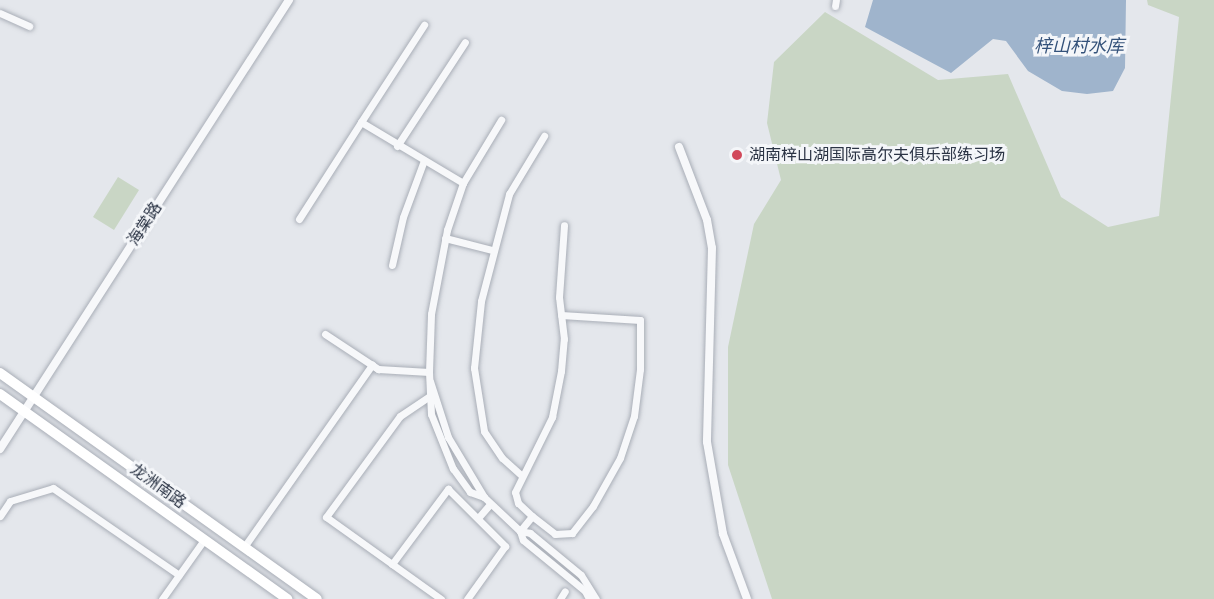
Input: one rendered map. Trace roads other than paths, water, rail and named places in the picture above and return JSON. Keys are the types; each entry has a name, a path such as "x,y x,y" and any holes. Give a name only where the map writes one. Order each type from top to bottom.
{"main road":[{"name":"龙洲南路","path":"0,373 316,599"},
{"name":"龙洲南路","path":"0,394 287,599"}],"street":[{"name":"海棠路","path":"0,449 290,0"},
{"path":"0,13 29,26"},
{"path":"299,219 424,25"},
{"path":"397,146 465,42"},
{"path":"484,497 470,492 453,469 439,442 430,396 431,314 445,238 463,183 501,120"},
{"path":"361,122 423,163 463,183"},
{"path":"521,475 502,458 484,431 474,368 481,301 492,250 509,194 544,136"},
{"path":"679,147 707,220 712,248 707,442 723,534 747,599"},
{"path":"392,265 403,217 423,163"},
{"path":"561,315 640,320 639,381 634,416 620,458 572,533 555,534 518,503 515,492 521,475 539,448 555,404 564,339 561,315 559,297 564,225"},
{"path":"445,238 492,250"},
{"path":"326,334 378,369 429,372"},
{"path":"244,547 372,365"},
{"path":"430,381 448,437 484,497 520,531 524,540 585,591 589,599"},
{"path":"430,396 400,416 326,517 441,599"},
{"path":"0,516 10,501 53,488 178,575"},
{"path":"392,564 448,489 505,546 467,599"},
{"path":"478,518 490,504"},
{"path":"520,531 532,516"},
{"path":"520,531 530,533 581,575 596,599"},
{"path":"162,599 204,540"},
{"path":"560,599 565,591"}],"water":[{"name":"梓山村水库","path":"873,0 1126,0 1125,68 1113,91 1087,94 1062,91 1028,71 1006,41 993,39 951,73 865,27"}],"place":[{"name":"湖南梓山湖国际高尔夫俱乐部练习场","path":"737,155"}]}
